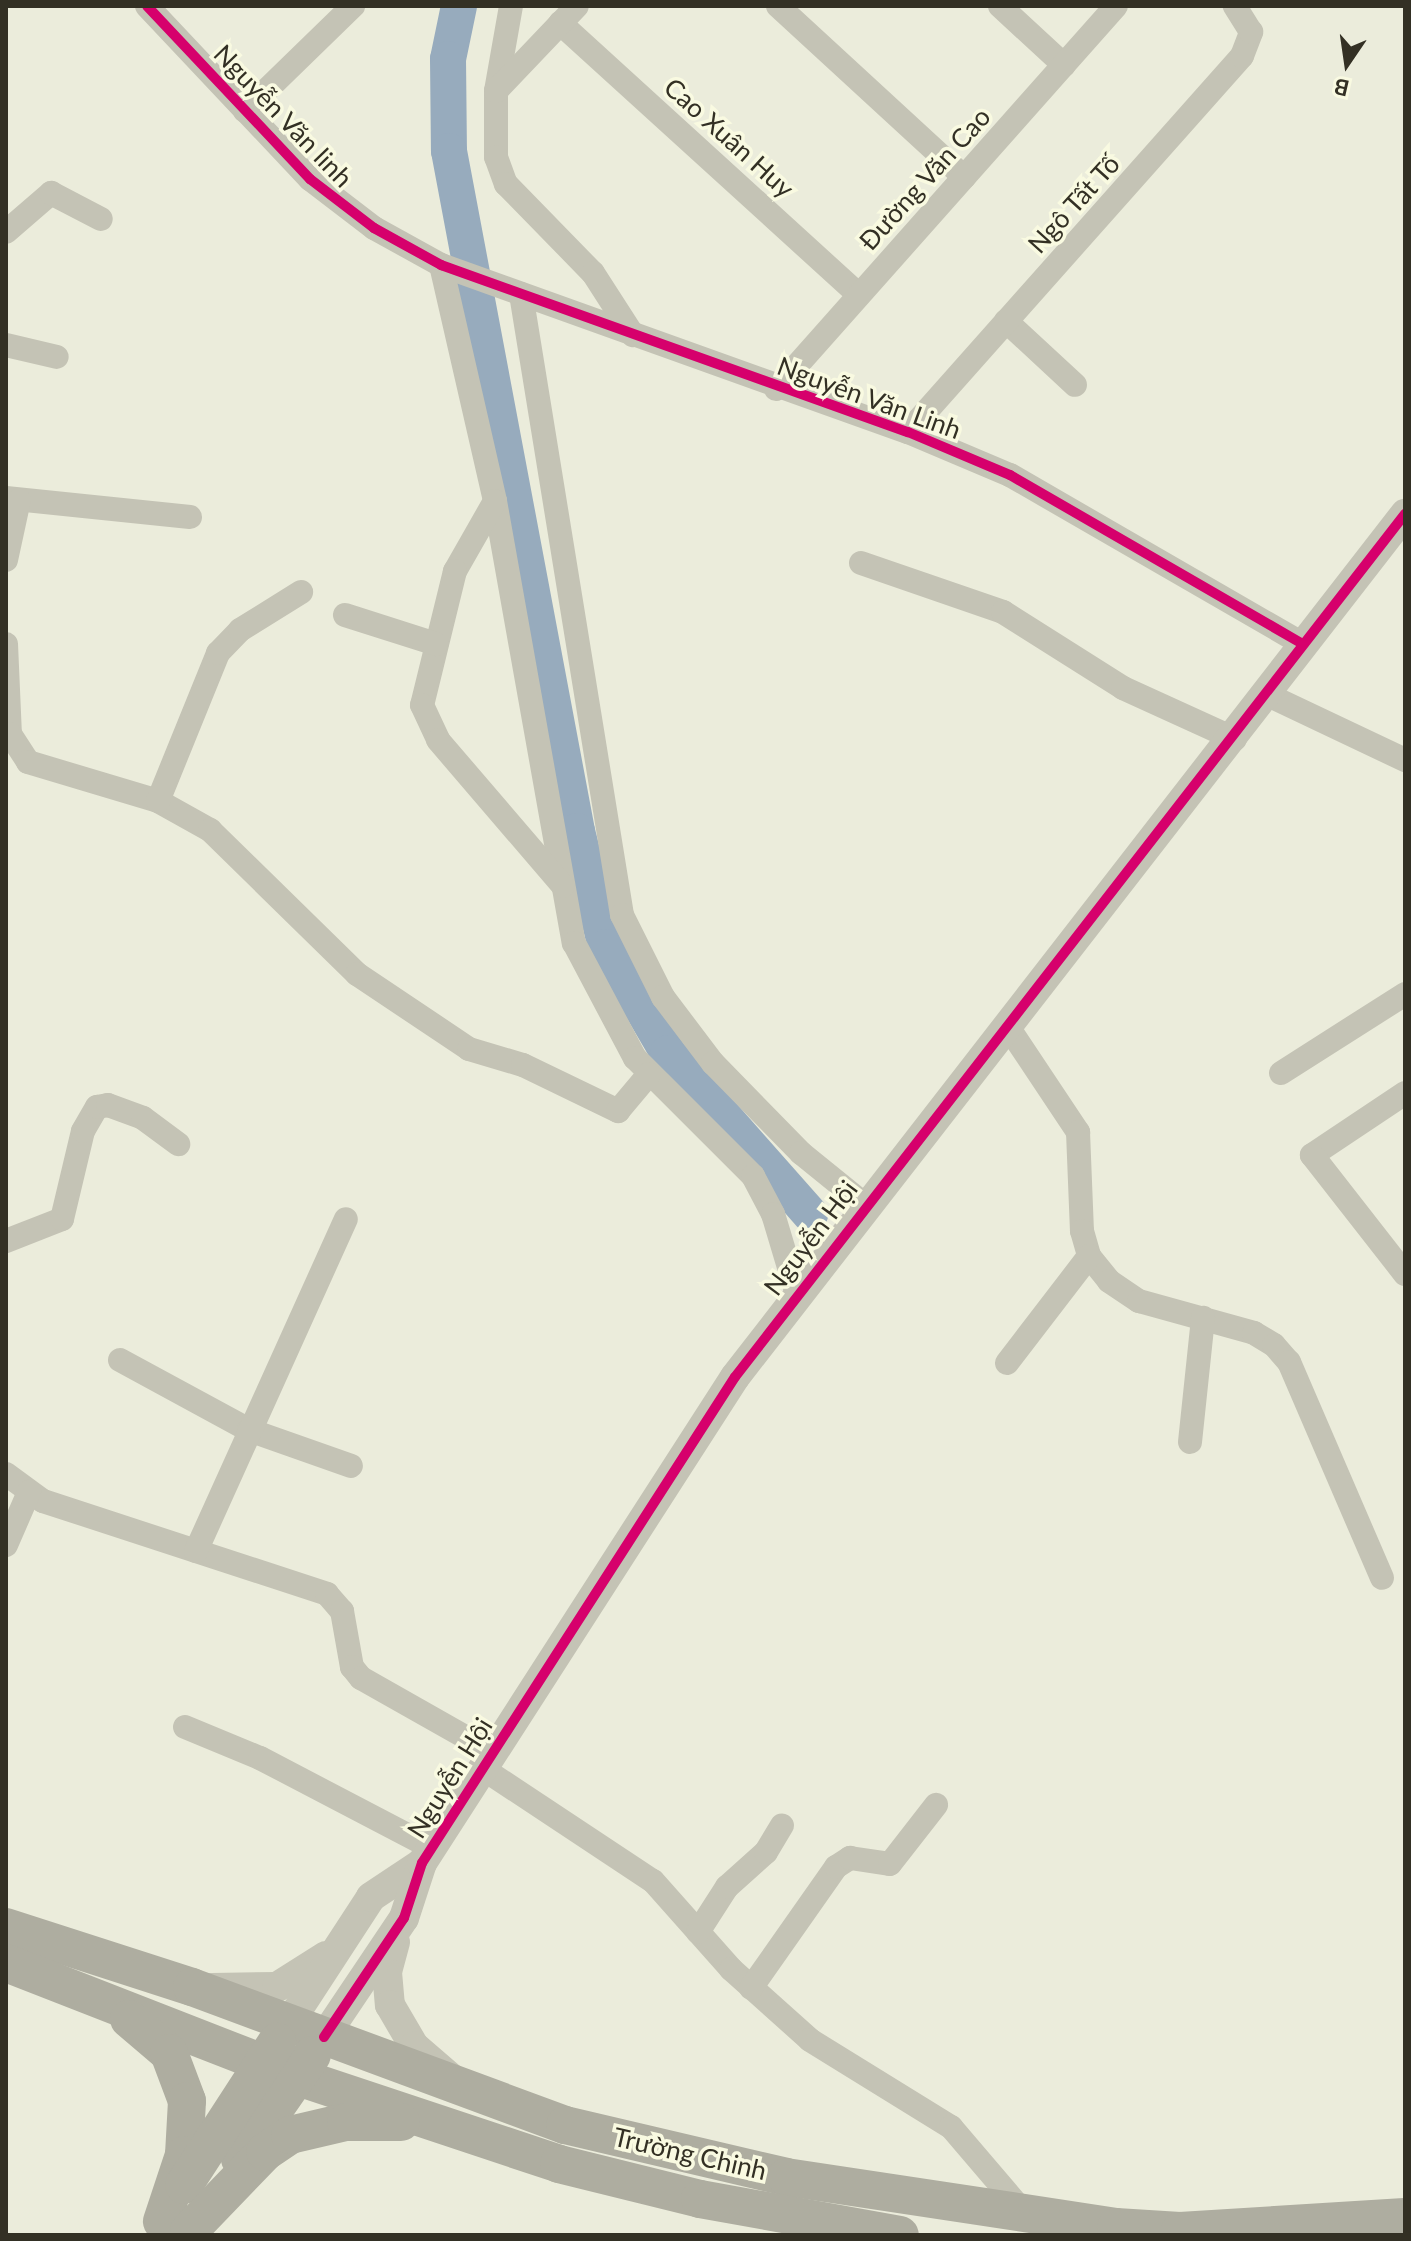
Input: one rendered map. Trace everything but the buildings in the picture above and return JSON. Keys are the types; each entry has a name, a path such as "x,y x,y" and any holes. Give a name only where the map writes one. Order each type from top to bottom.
{"highway":[{"name":"Trường Chinh","path":"6,1927 192,1987 324,2037 466,2112 626,2182 900,2235"},
{"name":"Trường Chinh","path":"6,1963 72,1985 298,2077 466,2112 565,2125 719,2162 1028,2218 1180,2231 1405,2217"},
{"path":"72,1985 147,2029 181,2074 187,2101 184,2155 173,2231"},
{"name":"Nguyễn Hội","path":"173,2231 289,2023"},
{"name":"Nguyễn Hội","path":"173,2231 298,2077 324,2037"},
{"path":"173,2231 265,2152 303,2131 378,2119 466,2112"}],"street":[{"name":"Nguyễn Văn linh","path":"147,6 245,111 349,214 441,265"},
{"path":"245,111 353,6"},
{"path":"511,6 496,91 496,157 506,184 593,273 633,335"},
{"path":"778,6 964,177"},
{"path":"1000,6 1064,65"},
{"name":"Đường Văn Cao","path":"776,389 1116,6"},
{"name":"Ngô Tất Tố","path":"908,432 1242,56 1251,32 1235,6"},
{"path":"496,91 568,14"},
{"name":"Cao Xuân Huy","path":"568,14 859,295"},
{"path":"6,232 51,193 101,219"},
{"path":"441,265 495,501 574,943 615,1026 649,1074 753,1176 773,1214 797,1294"},
{"name":"Nguyễn Văn Linh","path":"441,265 776,389 908,432 1010,475 1303,644"},
{"path":"521,294 622,915 663,997 713,1063 801,1153 864,1204"},
{"path":"1006,321 1075,385"},
{"path":"6,345 57,357"},
{"path":"6,560 12,499 190,517"},
{"path":"495,501 455,571 423,689 426,720 564,888"},
{"name":"Nguyễn Hội","path":"324,2037 404,1918 427,1855 735,1377 864,1204 1010,1030 1405,514"},
{"path":"861,563 1003,612 1123,688 1235,739"},
{"path":"158,801 218,653 240,630 301,592"},
{"path":"345,615 436,644"},
{"path":"6,644 10,734 28,762 158,801 210,830 318,941 434,1030 618,1111 649,1074"},
{"path":"1268,695 1405,760"},
{"path":"1281,1073 1405,994"},
{"path":"1010,1030 1078,1132 1082,1231 1089,1256 1109,1281 1139,1301 1254,1333 1289,1362 1382,1578"},
{"path":"1405,1093 1312,1155 1405,1274"},
{"path":"6,1241 62,1219 83,1131 97,1107 108,1105 143,1118 178,1144"},
{"path":"196,1551 346,1219"},
{"path":"1007,1363 1089,1256"},
{"path":"1190,1442 1203,1318"},
{"path":"120,1360 249,1430 351,1466"},
{"path":"6,1474 29,1492 327,1594 342,1611 352,1667 361,1678 487,1760 653,1881 751,1988 835,2057 951,2127 1028,2218"},
{"path":"6,1545 29,1492"},
{"path":"185,1727 260,1758 427,1855"},
{"path":"751,1988 836,1867 859,1857 890,1864 936,1805"},
{"path":"698,1932 727,1887 766,1852 782,1825"},
{"name":"Nguyễn Hội","path":"289,2023 371,1897 427,1855"},
{"path":"404,1918 387,1972 390,2005 414,2046 466,2112"},
{"path":"192,1987 277,1987 340,1944"}],"waterway":[{"path":"459,6 448,59 449,151 577,831 606,947 668,1053 810,1214"}],"cycle path":[{"path":"147,6 310,179 374,228 441,265 908,432 1010,475 1303,644"},
{"path":"324,2037 404,1918 422,1863 735,1377 1405,514"}]}
